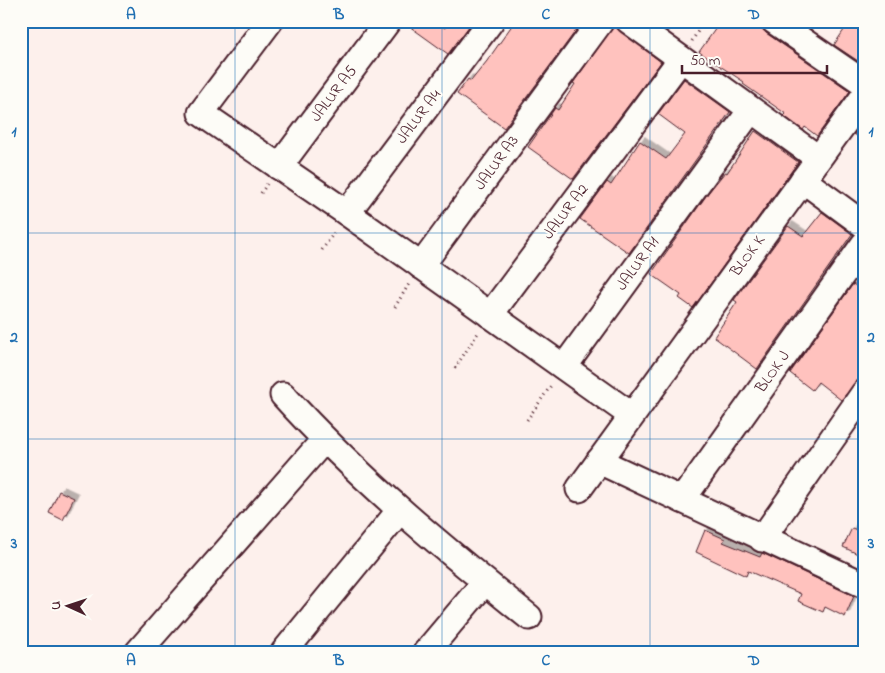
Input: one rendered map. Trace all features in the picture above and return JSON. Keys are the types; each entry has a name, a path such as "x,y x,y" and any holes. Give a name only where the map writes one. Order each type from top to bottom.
{"street":[{"path":"270,21 201,113 631,415"},
{"name":"JALUR A5","path":"279,167 388,21"},
{"name":"JALUR A4","path":"347,214 491,21"},
{"name":"JALUR A3","path":"421,266 601,21"},
{"path":"629,21 818,158"},
{"path":"774,21 864,83"},
{"name":"JALUR A2","path":"490,315 681,58"},
{"name":"BLOK K","path":"579,489 864,96"},
{"name":"JALUR A1","path":"564,367 751,110"},
{"path":"803,180 864,225"},
{"name":"BLOK J","path":"682,500 864,244"},
{"path":"762,538 864,393"},
{"path":"284,395 324,440 400,510 529,617"},
{"path":"138,652 324,440"},
{"path":"599,461 864,586"},
{"path":"284,652 400,510"},
{"path":"426,652 485,582"}],"path":[{"path":"394,307 421,266"},
{"path":"455,368 490,315"},
{"path":"527,420 564,367"}],"building":[{"path":"402,21 433,21 445,28 449,21 473,21 448,54"},
{"path":"515,21 583,21 504,128 457,94 468,79 471,81 487,61"},
{"path":"721,21 760,21 766,33 850,91 817,136 805,127 803,130 784,116 786,114 743,84 744,82 699,52"},
{"path":"850,21 864,21 864,65 834,45"},
{"path":"614,26 661,62 573,179 528,147 555,108 558,110 575,84 573,83"},
{"path":"684,79 730,112 629,253 580,219 607,182 611,185 640,141 666,159 685,134 658,114"},
{"path":"864,121 864,141 854,134"},
{"path":"755,131 798,162 693,308 679,298 681,295 651,274 708,193 725,172 727,173"},
{"path":"822,212 852,234 757,369 714,337 737,302 734,300 788,226 803,236"},
{"path":"853,284 864,292 864,374 841,400 818,382 812,390 790,373"},
{"path":"59,491 74,498 63,520 49,513"},
{"path":"852,528 864,533 864,557 843,547"},
{"path":"705,530 725,539 723,542 760,557 762,553 854,596 845,617 825,607 823,612 798,601 801,594 748,571 746,576 696,552"}]}
